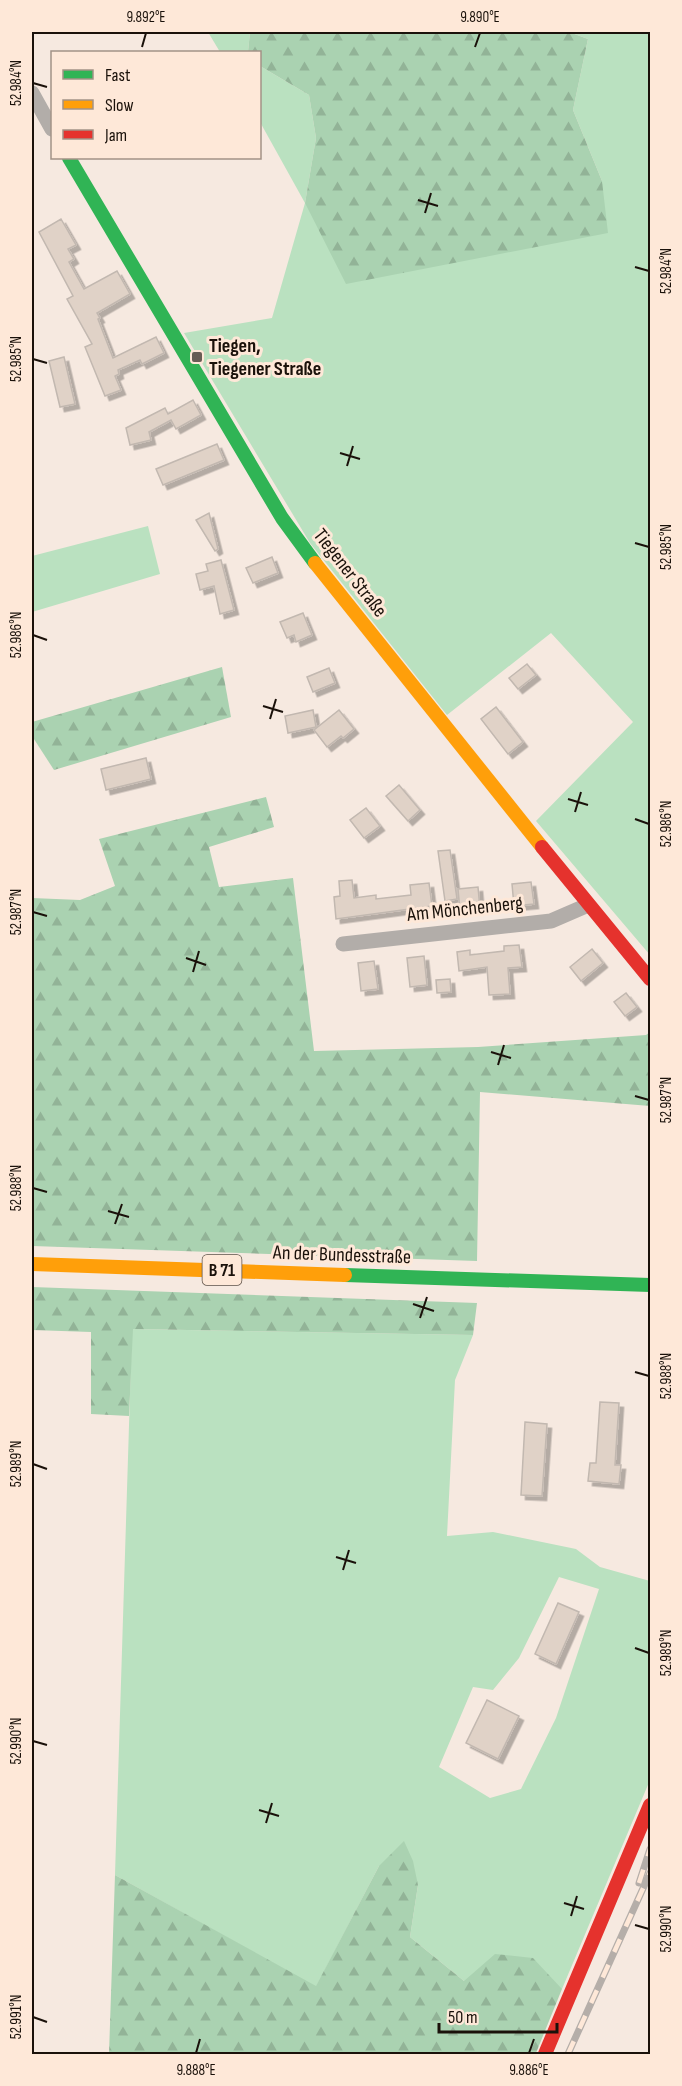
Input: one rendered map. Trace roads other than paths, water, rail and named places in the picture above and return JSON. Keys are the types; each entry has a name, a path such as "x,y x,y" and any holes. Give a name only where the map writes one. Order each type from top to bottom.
{"street":[{"path":"32,93 51,127"},
{"name":"Tiegener Straße","path":"70,159 282,518 324,575 588,905 651,979"},
{"name":"Am Mönchenberg","path":"343,944 551,921 588,905"},
{"name":"An der Bundesstraße","path":"32,1264 651,1286"},
{"path":"545,2055 651,1805"}],"railway":[{"path":"639,1883 650,1849"},
{"path":"568,2054 650,1873"}],"place":[{"name":"Tiegen, Tiegener Straße","path":"197,357"}]}
